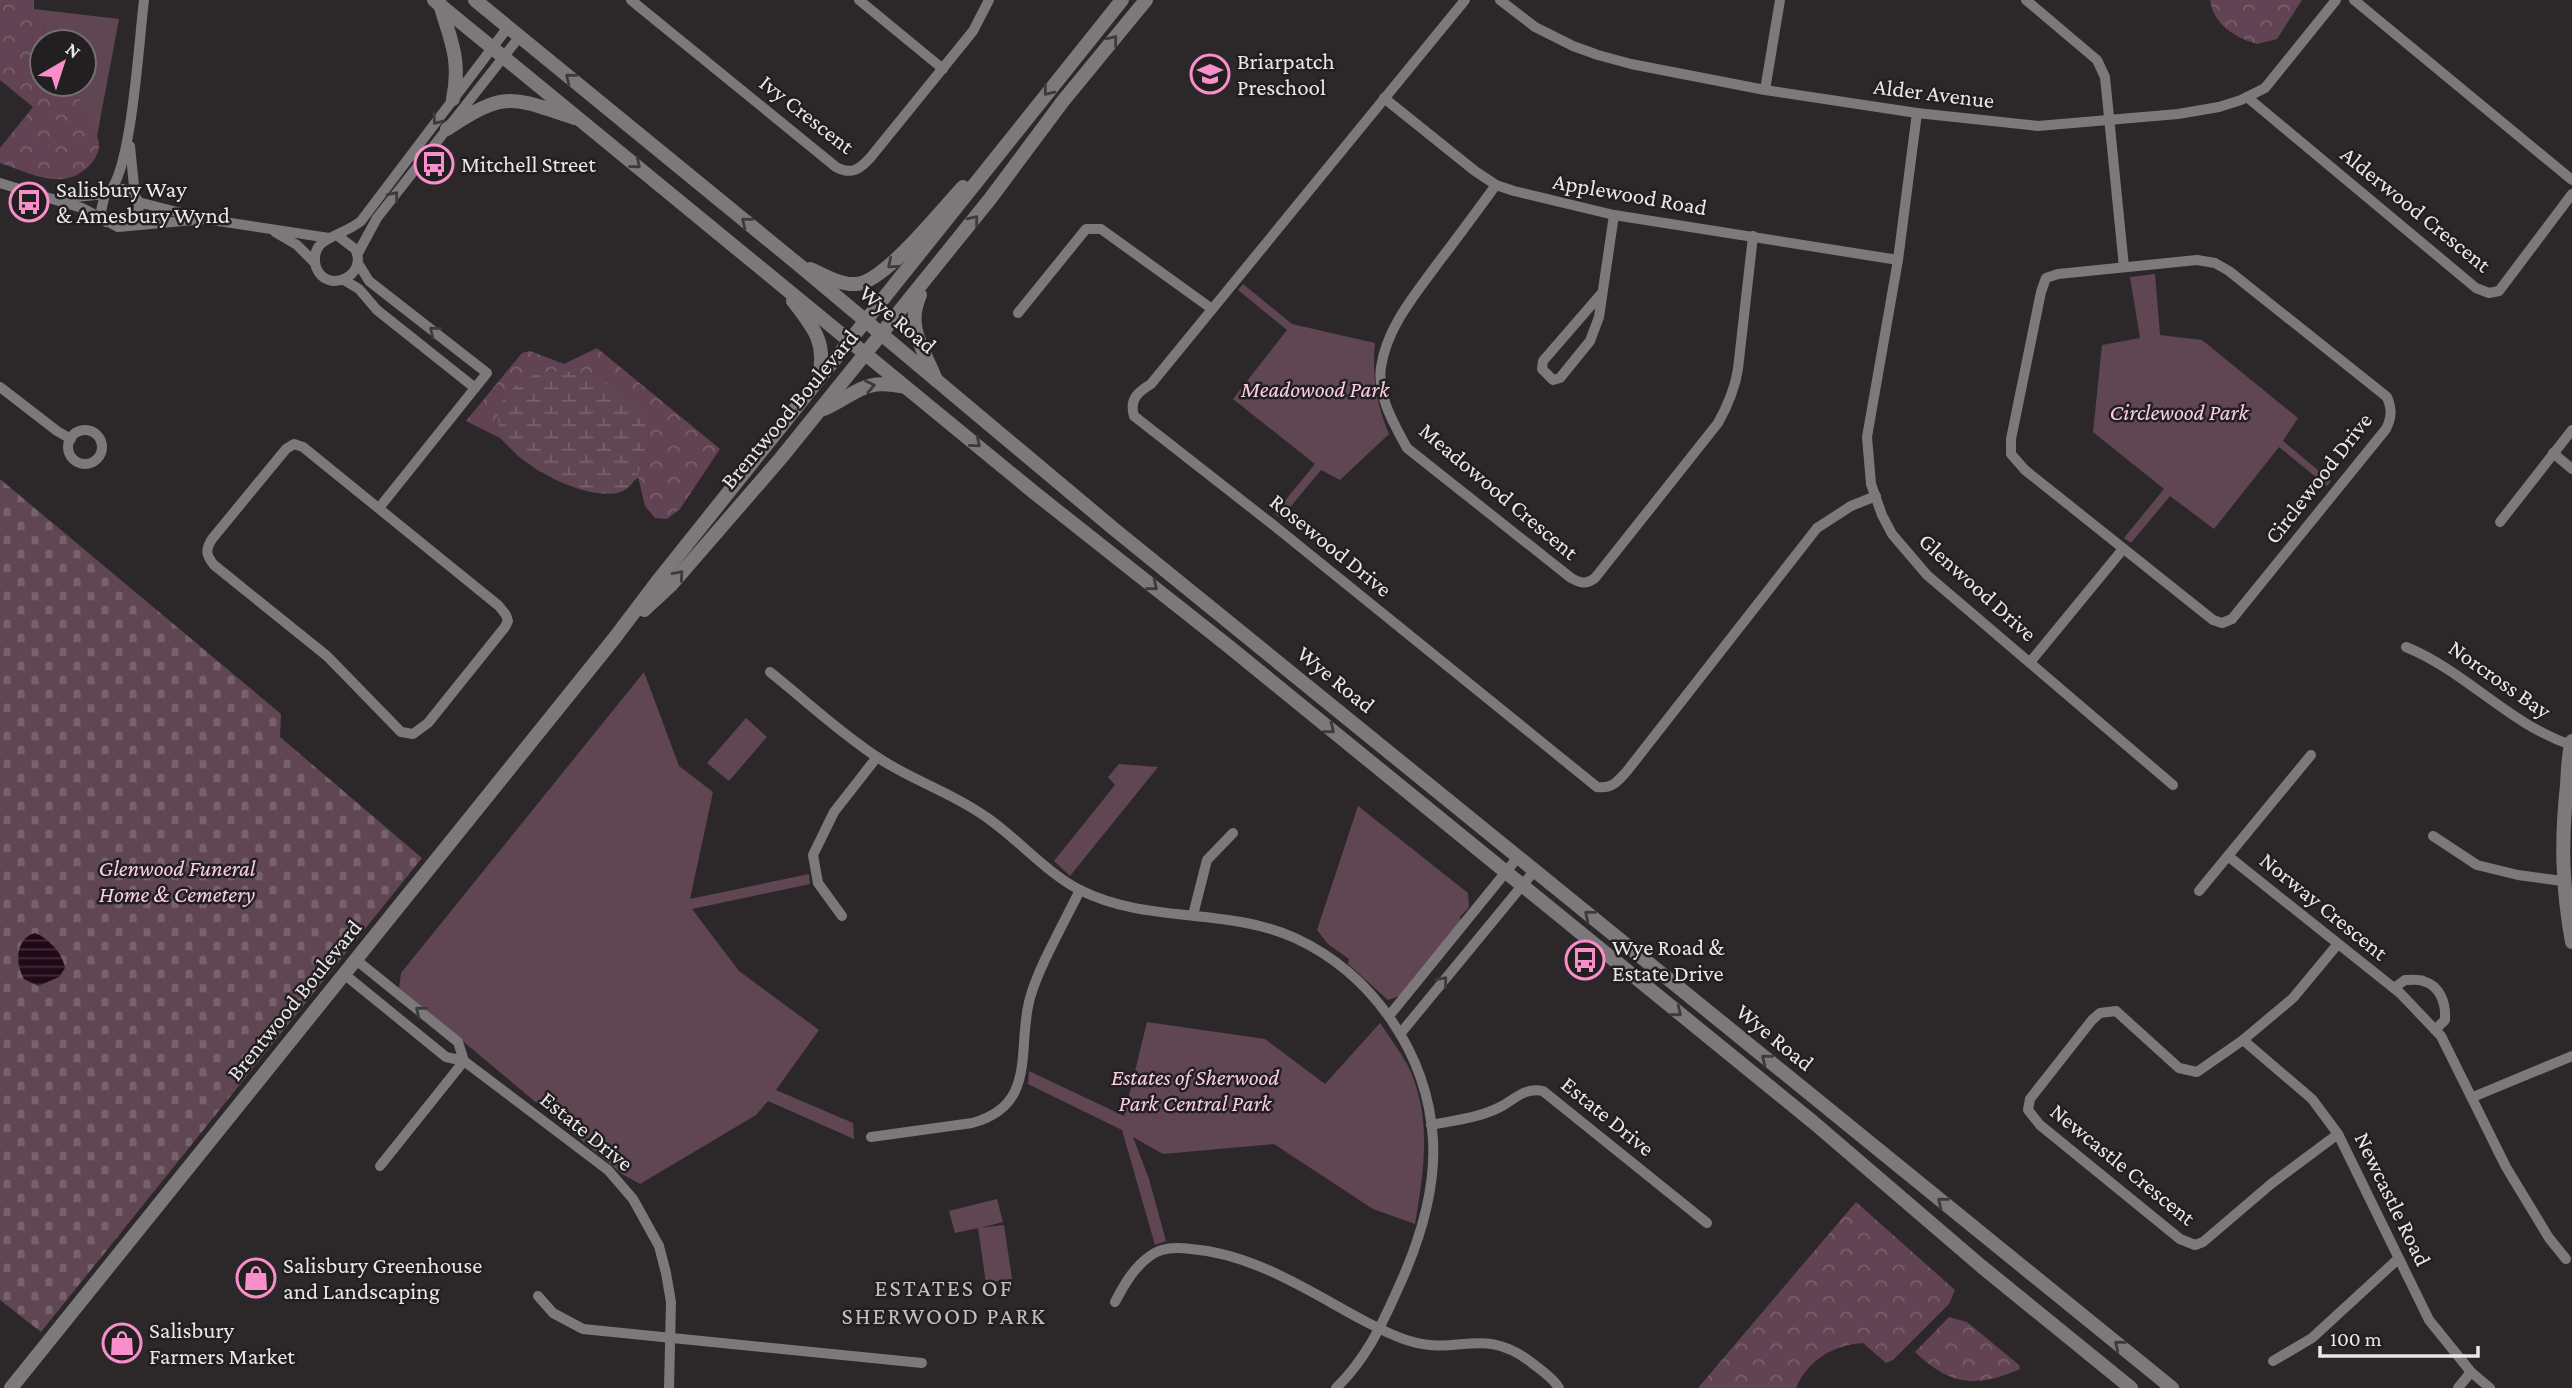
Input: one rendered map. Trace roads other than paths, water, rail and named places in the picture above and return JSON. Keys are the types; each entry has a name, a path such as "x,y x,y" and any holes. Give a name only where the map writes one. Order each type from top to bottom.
{"main road":[{"name":"Wye Road","path":"475,0 1518,857 2172,1388"},
{"name":"Brentwood Boulevard","path":"613,640 672,584 820,411 858,346 865,321 1122,0"},
{"name":"Brentwood Boulevard","path":"10,1388 613,640 817,382 858,346 881,334 1063,101 1146,0"},
{"name":"Wye Road","path":"437,2 1036,494 1813,1122 2131,1388"},
{"path":"437,2 456,56 457,77 453,99"},
{"path":"447,129 476,110 503,100 528,103 583,120"},
{"path":"799,265 843,284 859,284 874,278 899,258 1021,124"},
{"path":"931,273 914,308 912,319 937,381"},
{"path":"783,284 818,334 821,359 817,382"},
{"path":"781,458 807,409 858,346"},
{"path":"820,411 840,402 858,389 877,384 905,387 923,399"},
{"path":"2571,743 2562,832 2562,881 2572,942"}],"street":[{"path":"106,222 101,211 107,193 120,173 129,129 144,0"},
{"name":"Ivy Crescent","path":"631,0 836,167 848,172 859,170 864,165 943,69 973,31 989,0"},
{"path":"859,0 943,69"},
{"name":"Rosewood Drive","path":"1465,0 1151,384 1136,394 1133,402 1134,416 1597,787 1607,789 1627,771 1817,528 1851,506 1876,496"},
{"name":"Alder Avenue","path":"1500,0 1535,27 1598,55 1765,90 1917,113 2038,126 2178,114 2219,107 2248,97 2266,88 2336,0"},
{"path":"1765,90 1780,0"},
{"path":"2026,0 2097,60 2105,76 2124,267"},
{"path":"2354,0 2572,180"},
{"path":"315,263 319,246 361,221 453,99 514,32"},
{"path":"273,230 299,246 315,263 323,277 337,282 344,280 355,270 377,218 447,129 498,52"},
{"name":"Alderwood Crescent","path":"2248,97 2476,288 2489,293 2498,291 2572,194"},
{"name":"Applewood Road","path":"1384,98 1496,185 1554,202 1614,215 1898,260"},
{"name":"Glenwood Drive","path":"1917,113 1898,260 1867,437 1871,484 1892,534 1910,558 2173,785"},
{"path":"124,227 135,220 139,208 129,129"},
{"path":"0,183 88,211 112,225 124,227 205,219"},
{"name":"Meadowood Crescent","path":"1496,185 1405,308 1391,334 1381,368 1385,402 1407,448 1571,578 1580,582 1588,583 1595,578 1718,423 1727,406 1735,387 1738,369 1753,236"},
{"path":"51,199 125,189 136,199 205,219 334,237 350,243 369,281 487,373 379,508"},
{"path":"1601,294 1543,361 1542,369 1553,380 1560,378 1590,341 1599,317 1614,215"},
{"path":"1018,313 1086,229 1101,229 1212,309"},
{"name":"Circlewood Drive","path":"2197,260 2215,263 2229,271 2387,397 2391,406 2391,419 2232,620 2222,623 2213,620 2123,549 2025,470 2011,454 2011,439 2040,292 2046,278 2197,260"},
{"path":"344,280 359,289 377,310 475,388"},
{"path":"0,387 71,439"},
{"path":"2500,522 2572,430"},
{"path":"294,444 303,447 379,508 499,607 508,621 428,723 413,734 401,732 334,662 214,565 207,556 207,548 212,539 286,449 294,444"},
{"path":"2553,453 2572,469"},
{"path":"2031,661 2123,549"},
{"name":"Norcross Bay","path":"2406,647 2432,658 2519,722 2547,737 2571,743"},
{"path":"770,672 877,757 985,816 1080,890 1102,900 1137,909 1235,920 1269,928 1310,945 1346,971 1389,1016 1417,1070 1431,1125 1433,1160 1424,1216 1409,1264 1369,1350 1336,1388"},
{"name":"Norway Crescent","path":"2199,891 2311,755"},
{"path":"842,916 818,883 813,855 834,812 877,757"},
{"path":"1193,915 1207,860 1233,833"},
{"path":"2432,836 2477,865 2518,875 2562,881"},
{"name":"Norway Crescent","path":"2228,856 2394,989 2441,1036 2506,1167 2549,1238 2566,1259"},
{"path":"1389,1016 1518,857"},
{"path":"1400,1034 1535,870"},
{"path":"871,1137 972,1123 986,1119 1008,1102 1017,1091 1022,1072 1030,998 1080,890"},
{"name":"Newcastle Crescent","path":"2337,945 2293,998 2243,1040 2197,1072 2179,1068 2116,1011 2100,1013 2030,1099 2028,1110 2040,1125 2158,1222 2186,1244 2195,1245 2203,1242 2271,1184 2338,1134"},
{"name":"Estate Drive","path":"355,959 458,1042 464,1061"},
{"name":"Estate Drive","path":"344,974 446,1057 464,1061 608,1170 633,1199 659,1246 666,1273 671,1302 669,1388"},
{"name":"Norway Crescent","path":"2394,989 2405,980 2424,981 2442,996 2446,1009 2445,1020 2435,1030"},
{"name":"Newcastle Road","path":"2243,1040 2312,1099 2338,1134 2429,1320 2471,1372 2490,1388"},
{"path":"2473,1097 2572,1056"},
{"path":"380,1166 464,1061"},
{"name":"Estate Drive","path":"1431,1125 1483,1114 1521,1093 1536,1089 1543,1091 1707,1223"},
{"path":"1115,1302 1130,1276 1150,1256 1162,1249 1211,1250 1265,1268 1379,1328 1424,1345 1476,1342 1494,1343 1507,1348 1532,1363 1555,1381 1559,1388"},
{"path":"2273,1361 2312,1338 2398,1259"},
{"path":"538,1296 553,1313 583,1329 922,1363"},
{"path":"2458,1388 2471,1372"}],"place":[{"name":"Briarpatch Preschool","path":"1210,74"},
{"name":"Mitchell Street","path":"434,164"},
{"name":"Salisbury Way & Amesbury Wynd","path":"29,202"},
{"name":"Wye Road & Estate Drive","path":"1585,960"},
{"name":"Salisbury Greenhouse and Landscaping","path":"256,1278"},
{"name":"Salisbury Farmers Market","path":"122,1343"}],"district":[{"name":"ESTATES OF SHERWOOD PARK","path":"944,1301"}],"park label":[{"name":"Meadowood Park","path":"1315,389"},
{"name":"Circlewood Park","path":"2179,412"},
{"name":"Glenwood Funeral Home & Cemetery","path":"177,881"},
{"name":"Estates of Sherwood Park Central Park","path":"1195,1090"}]}
